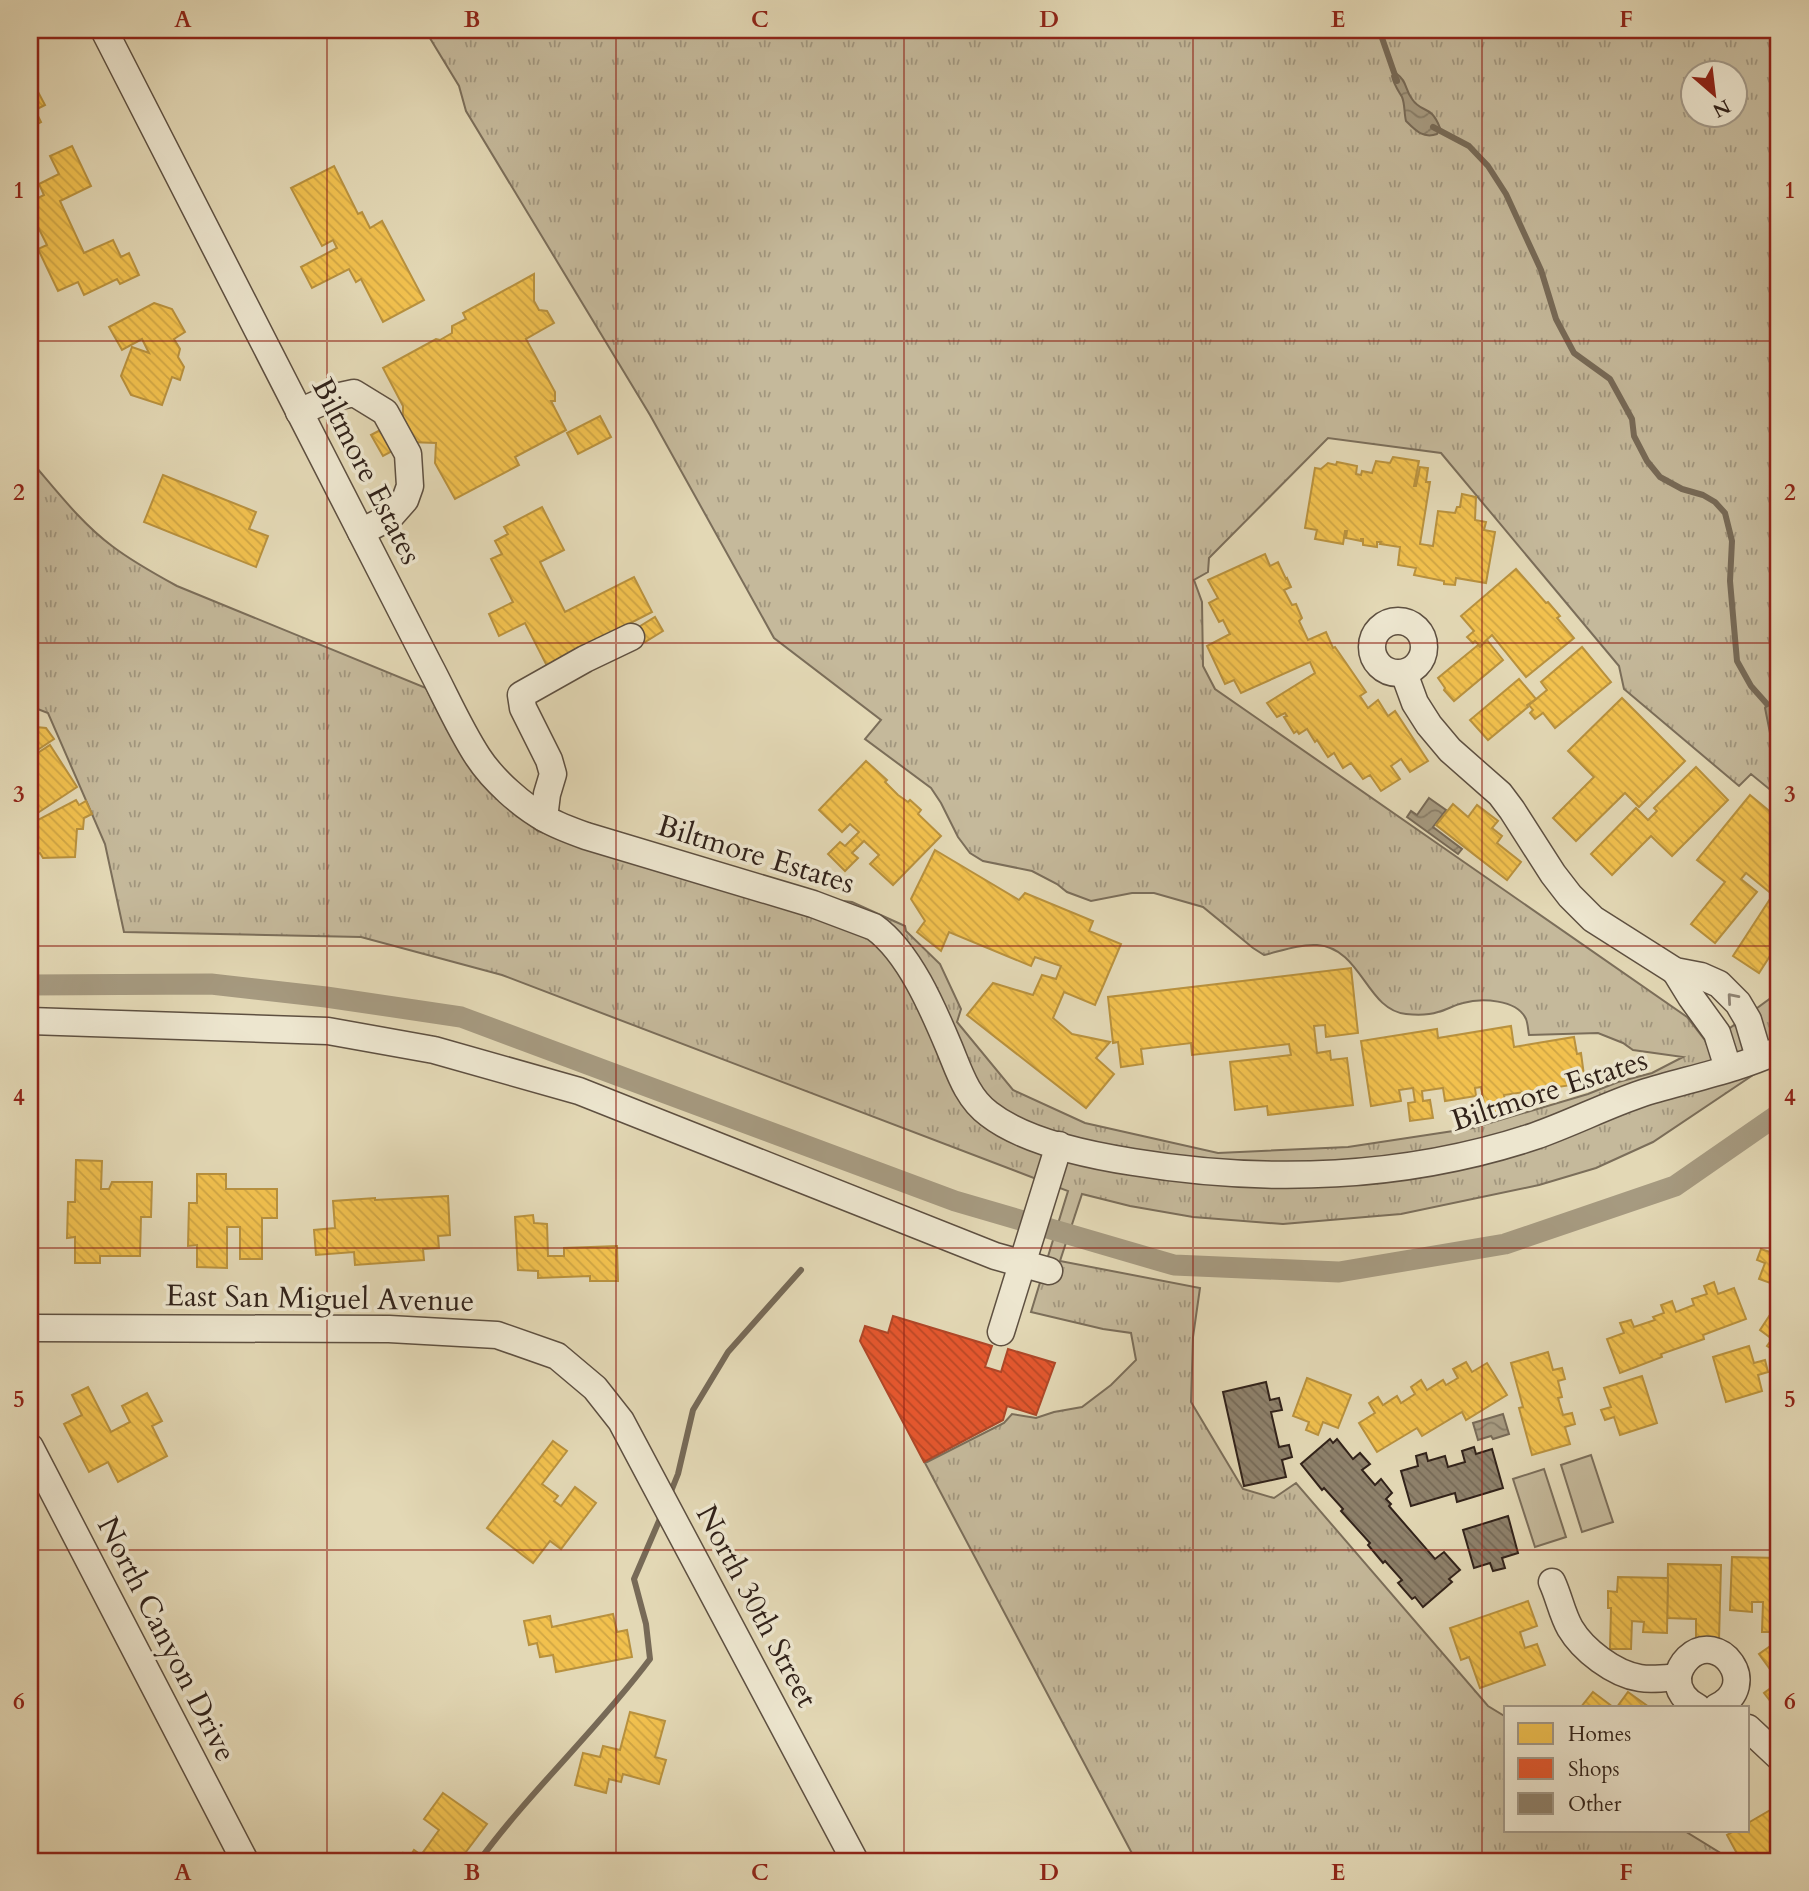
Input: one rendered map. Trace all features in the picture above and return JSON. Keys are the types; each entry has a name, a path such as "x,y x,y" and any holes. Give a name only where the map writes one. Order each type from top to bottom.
{"street":[{"name":"Biltmore Estates","path":"104,30 480,760 524,805 544,818 586,836 813,904 874,927 907,963 928,1000 966,1087 975,1100 989,1114 1024,1135 1120,1160 1217,1173 1299,1176 1370,1170 1433,1162 1537,1135 1640,1094 1769,1053 1738,1003 1719,984 1701,976 1675,971 1593,919 1570,896 1500,794 1450,750 1429,725 1415,703 1404,673"},
{"path":"299,412 331,398 354,393 385,412 408,454 410,486 405,500 390,517 361,532"},
{"path":"544,818 553,774 549,760 523,708 521,695 631,637"},
{"name":"Biltmore Estates","path":"1675,971 1717,1033 1728,1068"},
{"path":"30,1021 328,1031 434,1050 579,1091 995,1256 1025,1258 1049,1271"},
{"path":"1000,1332 1059,1145"},
{"name":"East San Miguel Avenue","path":"30,1328 389,1329 497,1335 557,1356 595,1388"},
{"name":"North 30th Street","path":"595,1388 621,1421 855,1861"},
{"name":"North Canyon Drive","path":"30,1447 245,1861"},
{"path":"1552,1582 1570,1628 1588,1650 1603,1662 1640,1678 1678,1677"},
{"path":"1696,1706 1683,1696 1678,1677 1686,1660 1694,1654 1713,1651 1730,1660 1737,1678 1731,1696 1723,1706"},
{"path":"1750,1730 1779,1757"}],"green space":[{"path":"425,30 1779,30 1779,797 1751,774 1739,786 1624,689 1619,666 1441,453 1328,438 1209,558 1208,572 1194,580 1202,602 1203,666 1215,689 1687,1017 1708,1044 1779,992 1779,1051 1756,1073 1653,1142 1596,1168 1539,1185 1401,1214 1283,1224 1193,1217 1082,1194 1060,1261 1200,1288 1193,1337 1191,1402 1243,1489 1274,1498 1296,1483 1488,1706 1504,1716 1504,1832 1686,1832 1722,1854 1725,1861 1136,1861 925,1463 1004,1423 1012,1414 1036,1418 1082,1407 1111,1385 1136,1360 1131,1333 1031,1312 1068,1191 502,975 361,937 124,932 105,844 48,713 30,706 30,460 90,527 120,552 152,572 177,586 426,688 445,725 516,814 538,831 719,887 852,902 905,926 906,931 940,964 961,1009 957,1022 1013,1090 1085,1123 1218,1153 1348,1147 1473,1128 1652,1073 1683,1057 1633,1050 1598,1033 1529,1035 1527,1021 1521,1012 1515,1007 1498,1002 1471,1001 1434,1013 1406,1014 1393,1010 1382,1002 1344,956 1332,949 1317,945 1304,946 1264,955 1203,907 1154,893 1132,893 1091,901 1067,892 1032,871 983,861 970,853 931,788 865,739 881,720 774,638 650,415 466,111 459,86"},
{"path":"1591,1455 1613,1522 1582,1532 1561,1465"},
{"path":"1544,1469 1566,1537 1535,1547 1513,1479"}],"water":[{"path":"1397,74 1416,104 1430,112 1437,120 1440,128 1437,134 1423,134 1406,121 1403,100 1392,76"},
{"path":"1774,701 1779,701 1779,760 1773,748 1765,708"},
{"path":"1429,798 1446,810 1433,827 1462,849 1458,854 1407,817 1411,811 1417,815"},
{"path":"1503,1414 1509,1434 1478,1440 1473,1423"}],"building: Homes":[{"path":"37,90 45,105 35,110 41,122 30,128 30,93"},
{"path":"72,146 91,186 60,201 84,253 113,240 121,257 129,253 139,275 120,284 117,279 84,295 78,282 58,291 38,249 47,245 36,223 30,226 30,202 44,195 39,184 59,174 50,156"},
{"path":"334,166 358,214 362,212 370,228 382,221 424,300 383,322 361,279 356,282 349,269 312,288 301,267 337,248 333,240 322,246 291,188"},
{"path":"534,274 534,301 539,310 547,311 554,323 526,339 555,392 555,401 551,401 566,430 515,457 519,465 455,499 435,463 436,443 409,442 383,456 371,435 403,418 403,406 383,368 452,333 452,326 466,319 463,313"},
{"path":"154,303 172,309 185,332 174,339 180,349 178,357 184,367 180,380 172,377 162,405 131,395 121,376 132,347 149,353 142,339 122,350 109,327"},
{"path":"600,416 611,437 578,454 567,433"},
{"path":"1393,457 1419,461 1414,486 1420,467 1428,468 1426,482 1430,482 1420,544 1433,546 1438,511 1455,513 1457,507 1460,507 1462,494 1476,497 1475,520 1486,522 1484,530 1495,532 1486,583 1456,578 1455,585 1444,584 1444,581 1414,575 1416,568 1398,565 1400,547 1380,544 1381,542 1377,542 1377,547 1363,545 1363,539 1361,541 1346,538 1347,531 1343,544 1315,539 1317,530 1305,528 1315,468 1321,469 1328,463 1336,465 1337,462 1357,466 1356,474 1361,475 1362,471 1372,473 1376,461 1390,463"},
{"path":"163,475 256,512 249,529 268,536 256,567 144,522"},
{"path":"542,507 564,550 540,562 565,612 634,577 652,612 547,666 525,623 499,636 489,614 513,602 491,559 502,554 495,541 508,534 504,527"},
{"path":"1265,554 1270,566 1278,562 1287,578 1291,587 1284,590 1292,605 1296,604 1302,618 1299,621 1308,640 1326,632 1333,648 1335,647 1366,692 1360,696 1368,708 1378,700 1388,716 1395,711 1428,761 1410,772 1401,759 1391,766 1400,779 1381,791 1370,775 1363,779 1351,763 1343,768 1334,753 1328,757 1307,729 1299,734 1297,731 1294,733 1284,717 1287,716 1285,713 1277,717 1267,703 1315,673 1310,662 1241,693 1234,680 1225,684 1207,646 1230,634 1223,620 1219,622 1209,603 1218,598 1208,580"},
{"path":"1516,569 1560,616 1557,618 1574,638 1526,677 1492,635 1480,646 1475,641 1473,643 1467,637 1474,631 1461,616"},
{"path":"655,617 663,631 645,642 637,628"},
{"path":"1487,640 1503,660 1454,701 1438,678"},
{"path":"1582,647 1611,682 1555,728 1543,713 1535,719 1530,713 1533,710 1529,705 1547,690 1541,682"},
{"path":"1519,679 1536,699 1488,740 1470,720"},
{"path":"1622,698 1685,761 1639,807 1625,793 1576,841 1553,818 1594,777 1568,751"},
{"path":"30,717 36,727 46,728 54,739 30,755"},
{"path":"50,745 77,787 30,818 30,758"},
{"path":"866,761 887,780 885,782 898,795 908,802 910,800 921,810 918,814 941,836 893,885 870,864 879,855 864,841 852,853 858,858 845,871 828,854 840,842 845,846 859,832 850,824 842,832 819,810"},
{"path":"1696,767 1728,800 1672,856 1651,836 1612,875 1591,854 1636,808 1648,820 1657,811 1654,808"},
{"path":"1750,795 1779,819 1779,900 1746,873 1741,879 1757,892 1715,943 1691,924 1725,882 1697,860"},
{"path":"76,800 79,805 86,801 92,814 84,818 83,829 77,829 75,857 43,858 40,853 30,858 30,824"},
{"path":"1453,804 1468,817 1477,805 1498,821 1492,828 1502,836 1497,843 1521,862 1507,880 1436,825"},
{"path":"935,850 1019,900 1025,893 1093,921 1089,931 1121,944 1095,1005 1064,992 1053,1018 1072,1034 1110,1042 1096,1058 1114,1074 1086,1108 967,1015 993,983 1033,995 1042,975 1056,979 1061,966 1035,957 1031,966 949,932 941,951 917,932 925,921 911,899"},
{"path":"1770,899 1779,903 1779,942 1759,973 1733,956"},
{"path":"1351,968 1358,1033 1326,1037 1325,1025 1314,1026 1317,1053 1330,1051 1331,1060 1347,1058 1353,1105 1268,1115 1267,1106 1235,1110 1230,1062 1291,1055 1289,1044 1192,1055 1191,1043 1141,1049 1143,1064 1121,1067 1118,1042 1113,1043 1108,997"},
{"path":"1511,1026 1514,1047 1574,1037 1577,1054 1581,1053 1585,1083 1504,1095 1507,1110 1486,1114 1481,1087 1475,1088 1476,1096 1445,1101 1443,1088 1422,1091 1423,1101 1430,1100 1433,1118 1410,1121 1408,1103 1415,1102 1413,1088 1399,1090 1401,1101 1371,1106 1361,1041 1437,1029 1438,1038"},
{"path":"76,1160 102,1161 101,1189 109,1189 112,1182 152,1182 151,1217 141,1217 140,1256 100,1256 100,1263 75,1263 75,1237 67,1238 68,1202 75,1202"},
{"path":"197,1174 226,1174 226,1189 277,1189 277,1218 262,1218 262,1259 240,1259 240,1227 227,1227 227,1268 197,1267 197,1245 188,1246 189,1203 197,1203"},
{"path":"448,1196 450,1235 438,1236 439,1248 423,1249 424,1260 355,1265 354,1252 316,1255 314,1230 335,1228 333,1201"},
{"path":"533,1215 534,1223 547,1224 548,1256 564,1256 564,1248 617,1246 618,1281 590,1281 590,1276 538,1278 538,1271 518,1270 515,1217"},
{"path":"1779,1236 1779,1286 1759,1279 1765,1263 1757,1260 1761,1249 1773,1253"},
{"path":"1714,1282 1718,1294 1734,1288 1746,1319 1703,1335 1704,1339 1661,1354 1662,1357 1620,1373 1607,1339 1624,1333 1620,1323 1631,1320 1634,1327 1655,1320 1653,1317 1664,1313 1661,1305 1672,1301 1676,1312 1694,1305 1692,1299 1707,1294 1704,1286"},
{"path":"1779,1301 1778,1353 1767,1346 1772,1339 1760,1330"},
{"path":"1749,1346 1754,1363 1765,1360 1768,1372 1758,1375 1762,1391 1726,1402 1713,1357"},
{"path":"1548,1352 1553,1370 1562,1368 1565,1379 1558,1381 1562,1397 1558,1398 1563,1415 1572,1413 1575,1424 1565,1427 1570,1444 1532,1455 1519,1408 1523,1407 1511,1363"},
{"path":"1466,1362 1472,1372 1487,1363 1507,1395 1466,1420 1462,1412 1422,1436 1417,1428 1377,1452 1359,1423 1375,1413 1369,1403 1378,1397 1383,1405 1397,1396 1401,1403 1415,1394 1411,1387 1421,1380 1427,1390 1443,1380 1446,1385 1458,1378 1453,1369"},
{"path":"1642,1376 1657,1423 1620,1435 1614,1417 1605,1420 1601,1410 1611,1407 1604,1388"},
{"path":"1307,1378 1351,1395 1338,1428 1323,1422 1318,1435 1306,1430 1309,1422 1293,1416"},
{"path":"88,1387 111,1432 130,1422 122,1406 147,1393 162,1421 152,1426 167,1456 118,1482 108,1462 89,1472 64,1424 82,1415 72,1395"},
{"path":"553,1441 567,1451 542,1484 558,1496 554,1501 561,1506 575,1487 596,1503 561,1549 550,1541 533,1563 487,1528"},
{"path":"1732,1557 1779,1558 1779,1632 1762,1632 1763,1602 1752,1602 1752,1612 1730,1610"},
{"path":"1668,1564 1721,1565 1719,1640 1696,1640 1696,1619 1667,1618"},
{"path":"1618,1577 1668,1578 1667,1633 1643,1632 1644,1622 1632,1621 1631,1649 1610,1649 1611,1608 1608,1608 1608,1591 1617,1592"},
{"path":"1528,1601 1537,1626 1520,1632 1525,1648 1537,1644 1545,1665 1480,1688 1469,1657 1461,1660 1450,1628"},
{"path":"613,1614 617,1632 627,1630 632,1657 556,1672 553,1655 540,1657 537,1643 529,1645 524,1621 550,1616 552,1627"},
{"path":"1779,1640 1779,1666 1772,1672 1759,1654"},
{"path":"1779,1682 1779,1704 1775,1707 1764,1693"},
{"path":"1593,1692 1612,1706 1582,1706"},
{"path":"1628,1692 1648,1706 1618,1706"},
{"path":"630,1712 665,1721 655,1757 666,1760 659,1784 623,1774 621,1782 609,1779 606,1793 575,1785 583,1753 600,1757 603,1746 620,1750"},
{"path":"443,1793 487,1824 459,1861 397,1861 403,1853 409,1858 414,1850 421,1855 439,1830 424,1819"},
{"path":"1779,1805 1779,1829 1775,1831 1779,1839 1779,1861 1741,1861 1727,1835 1732,1832 1750,1832 1750,1822"}],"building: Shops":[{"path":"893,1316 992,1346 985,1367 1001,1372 1008,1349 1055,1363 1036,1415 1007,1406 1003,1420 924,1462 860,1341 865,1326 888,1333"}],"building: Other":[{"path":"1266,1382 1270,1400 1279,1398 1282,1410 1271,1412 1279,1447 1289,1445 1292,1457 1282,1460 1286,1477 1244,1486 1223,1392"},
{"path":"1330,1439 1333,1443 1337,1439 1353,1459 1360,1453 1370,1464 1362,1470 1375,1485 1381,1479 1392,1493 1386,1499 1391,1504 1389,1506 1435,1559 1444,1552 1460,1570 1449,1579 1452,1582 1423,1607 1398,1583 1402,1580 1385,1561 1383,1563 1368,1545 1370,1543 1341,1511 1343,1509 1324,1488 1322,1490 1301,1464"},
{"path":"1474,1447 1476,1454 1492,1449 1503,1488 1457,1502 1455,1493 1411,1506 1401,1471 1418,1466 1416,1456 1426,1453 1428,1461 1445,1456 1448,1467 1465,1462 1462,1451"},
{"path":"1508,1516 1518,1553 1502,1558 1505,1568 1493,1571 1490,1563 1474,1568 1463,1530"}],"waterway":[{"path":"1381,30 1397,81"},
{"path":"1433,127 1469,146 1488,166 1506,194 1541,270 1556,319 1574,353 1610,379 1632,419 1634,436 1647,461 1660,477 1682,489 1703,495 1715,502 1725,513 1732,541 1730,581 1737,661 1751,686 1767,704"},
{"path":"30,985 211,984 326,997 461,1017 955,1201 1174,1265 1339,1272 1505,1244 1675,1186 1779,1114"},
{"path":"670,1494 678,1474 693,1410 728,1352 801,1270"},
{"path":"479,1861 520,1809 608,1711 650,1659 646,1624 634,1579 662,1514"}]}
